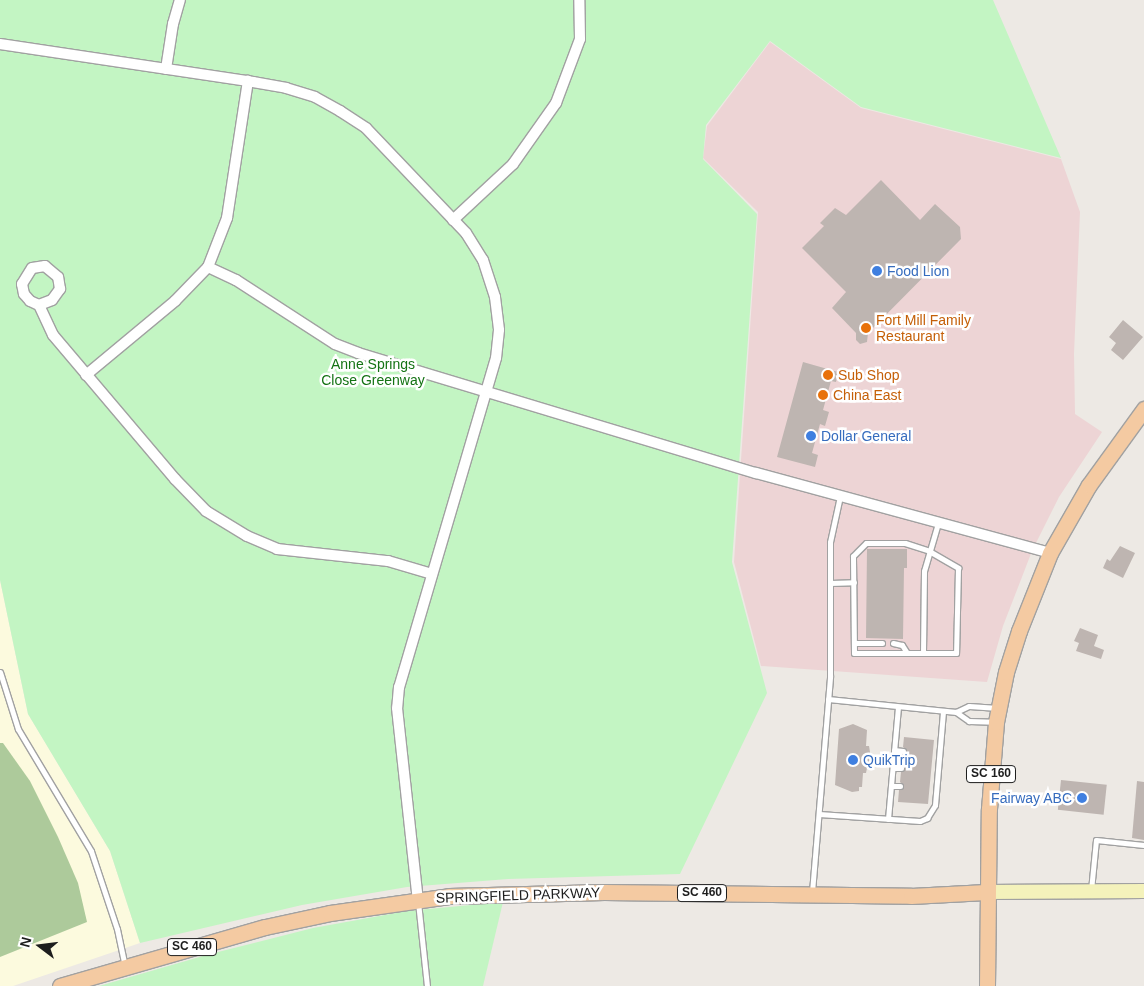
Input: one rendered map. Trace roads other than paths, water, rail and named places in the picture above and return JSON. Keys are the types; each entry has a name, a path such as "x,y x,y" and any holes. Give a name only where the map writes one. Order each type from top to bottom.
{"main road":[{"name":"SC 160","path":"987,986 986,892 988,809 997,715 1018,631 1050,553 1089,485 1144,409"},
{"name":"SC 460","path":"986,892 1090,890 1144,892"},
{"name":"SPRINGFIELD PARKWAY","path":"60,986 274,925 339,911 449,896 517,892 911,896 986,892"}],"street":[{"path":"166,69 173,24 180,0"},
{"path":"454,220 513,164 556,103 580,39 579,0"},
{"path":"0,44 248,81 286,88 315,97 366,128 466,233 482,260 495,297 499,330 496,358 399,687 397,708 418,900"},
{"path":"86,375 175,301 208,267 227,218 248,81"},
{"path":"208,267 236,280 335,344 756,474 1050,553"},
{"path":"39,305 53,335 175,479 206,511 247,536 277,549 388,561 432,574"}],"lane":[{"path":"812,895 828,699 830,536 840,496"},
{"path":"923,653 924,571 938,523"},
{"path":"866,542 905,543 929,551 958,568 956,653 854,653 853,556 866,542"},
{"path":"830,583 854,582"},
{"path":"854,643 882,643"},
{"path":"893,643 902,645 907,653"},
{"path":"0,672 18,729 91,851 117,928 125,966"},
{"path":"828,699 943,712 956,712 969,706 997,715"},
{"path":"888,819 898,707"},
{"path":"819,814 920,821 927,818 935,805 943,712"},
{"path":"956,712 969,721 997,715"},
{"path":"894,750 903,751"},
{"path":"933,754 940,755"},
{"path":"893,768 901,768"},
{"path":"931,771 938,771"},
{"path":"891,786 900,786"},
{"path":"930,788 937,789"},
{"path":"1090,890 1096,840 1144,845"},
{"path":"418,900 427,986"}],"place":[{"name":"Food Lion","path":"877,271"},
{"name":"Fort Mill Family Restaurant","path":"866,328"},
{"name":"Sub Shop","path":"828,375"},
{"name":"China East","path":"823,395"},
{"name":"Dollar General","path":"811,436"},
{"name":"QuikTrip","path":"853,760"},
{"name":"Fairway ABC","path":"1082,798"}],"park label":[{"name":"Anne Springs Close Greenway","path":"373,372"}]}
